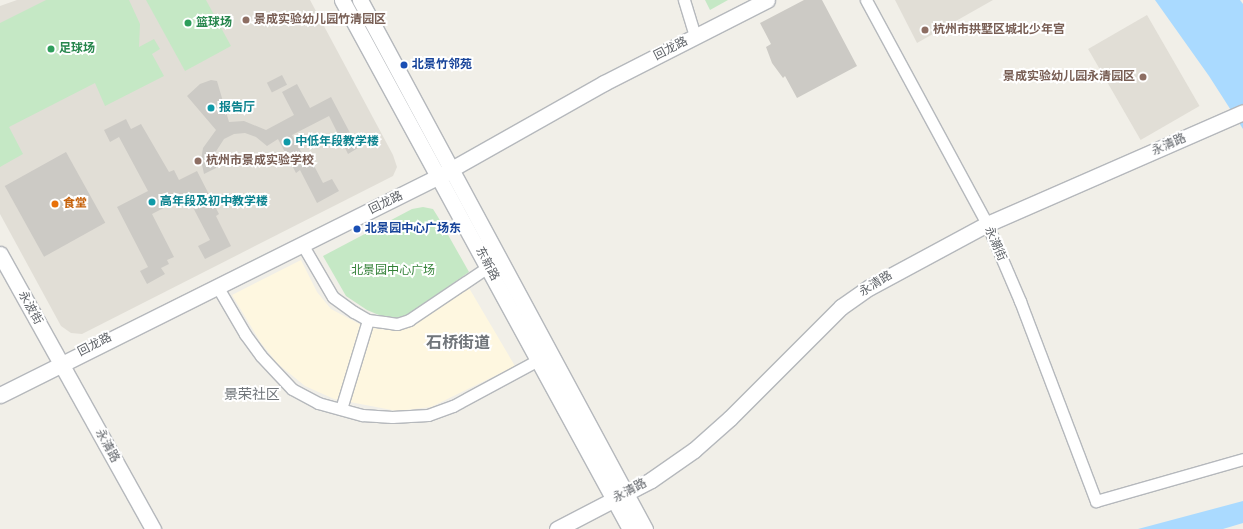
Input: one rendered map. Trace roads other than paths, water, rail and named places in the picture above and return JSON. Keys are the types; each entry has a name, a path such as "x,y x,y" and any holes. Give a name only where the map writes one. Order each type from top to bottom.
{"street":[{"name":"东新路","path":"342,0 538,360 619,497 645,529"},
{"name":"东新路","path":"360,0 453,168 619,497 630,529"},
{"path":"684,0 695,37"},
{"name":"回龙路","path":"0,395 60,363 439,176 604,83 767,0"},
{"name":"永潮街","path":"866,0 987,224 1023,308 1096,502 1243,459"},
{"name":"永清路","path":"557,529 651,480 700,444 779,371 841,307 902,268 987,224 1243,112"},
{"path":"302,244 333,297 368,320 397,324 409,320 488,267"},
{"name":"永波街","path":"0,254 60,363"},
{"path":"217,286 253,345 292,389 318,403 341,409 384,416 428,415 453,406 538,360"},
{"path":"341,409 368,320"},
{"name":"永清路","path":"60,363 153,529"}],"water":[{"path":"1155,0 1240,0 1243,4 1243,129 1209,76"},
{"path":"1243,501 1243,523 1223,529 1138,529"}],"place":[{"name":"景成实验幼儿园竹清园区","path":"246,20"},
{"name":"篮球场","path":"188,23"},
{"name":"杭州市拱墅区城北少年宫","path":"925,30"},
{"name":"足球场","path":"51,49"},
{"name":"北景竹邻苑","path":"404,65"},
{"name":"景成实验幼儿园永清园区","path":"1143,77"},
{"name":"报告厅","path":"211,108"},
{"name":"中低年段教学楼","path":"287,142"},
{"name":"杭州市景成实验学校","path":"198,161"},
{"name":"高年段及初中教学楼","path":"152,202"},
{"name":"食堂","path":"55,204"},
{"name":"北景园中心广场东","path":"357,229"}],"district":[{"name":"石桥街道","path":"458,343"},
{"name":"景荣社区","path":"252,395"}],"park label":[{"name":"北景园中心广场","path":"393,271"}]}
